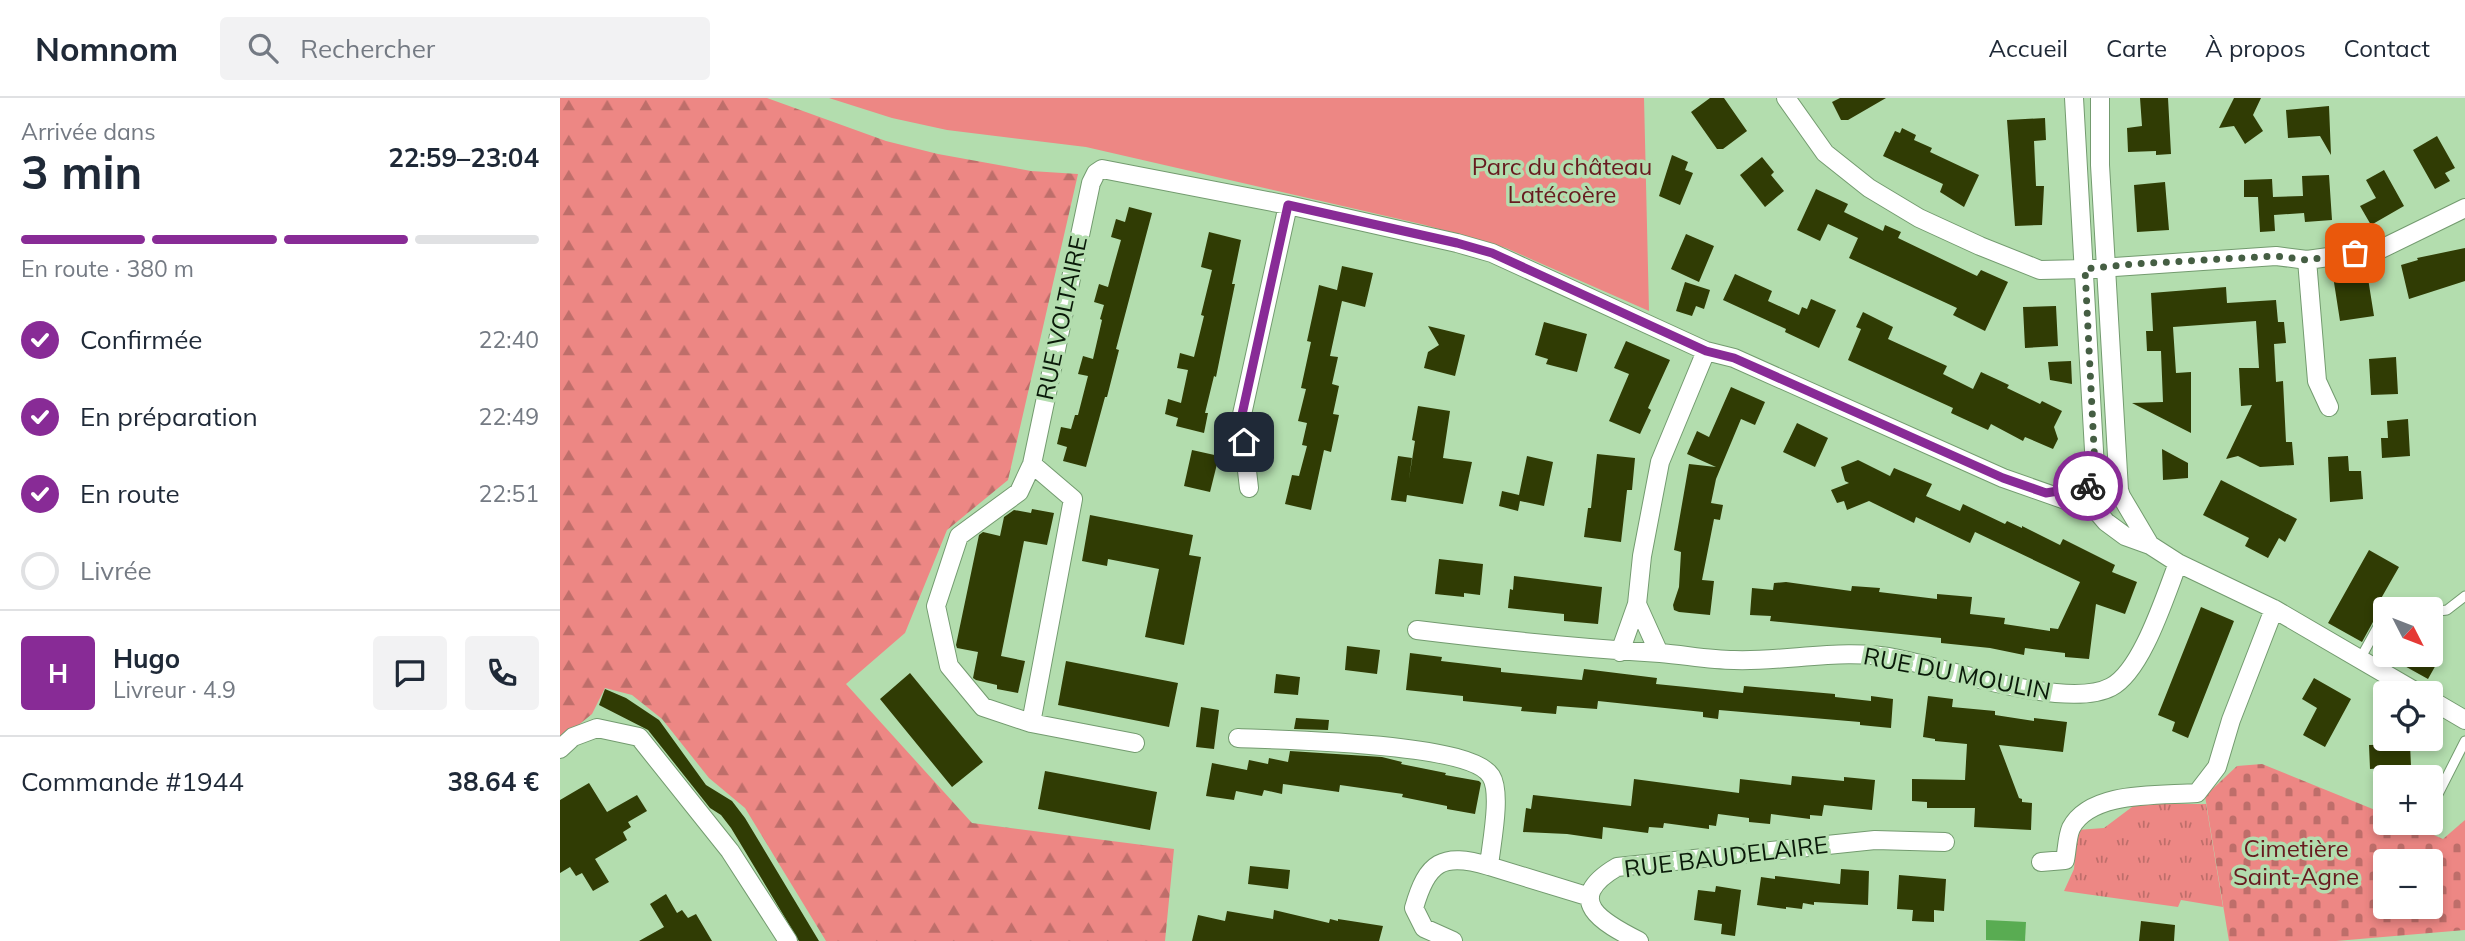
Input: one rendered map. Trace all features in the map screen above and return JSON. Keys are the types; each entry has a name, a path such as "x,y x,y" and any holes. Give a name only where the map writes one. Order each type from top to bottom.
{"street":[{"path":"1787,98 1825,153 1869,188 1919,218 2040,270 2276,256 2307,260 2379,250 2465,208"},
{"path":"2074,98 2095,468 2093,485 2087,495 2090,506 2125,537 2150,545 2178,563 2274,609 2398,681"},
{"path":"1249,488 1241,419 1288,205 1492,253 1706,351 1734,358 2003,478 2095,511 2113,511 2120,502 2120,493 2100,165 2100,98"},
{"name":"RUE VOLTAIRE","path":"1135,743 1031,723 983,707 949,666 936,607 959,536 1019,492 1032,464 1091,183 1096,173 1102,169 1110,169 1288,205"},
{"path":"2307,260 2317,381 2329,407"},
{"path":"1620,652 1637,604 1642,556 1660,462 1706,351"},
{"path":"1031,723 1073,499 1032,464"},
{"path":"2046,493 2108,481 2120,493 2150,545"},
{"name":"RUE DU MOULIN","path":"1417,630 1620,652 1735,660 1846,654 1894,658 2038,692 2086,695 2111,688 2128,674 2149,637 2178,563"},
{"path":"1637,604 1659,653"},
{"path":"2041,862 2065,860 2071,828 2089,808 2133,796 2197,793 2214,781 2231,720 2274,609"},
{"path":"2443,707 2465,720"},
{"path":"560,749 573,737 597,728 639,737 730,851 788,941"},
{"path":"1238,738 1383,746 1462,758 1490,773 1496,787 1489,866"},
{"name":"RUE BAUDELAIRE","path":"1590,897 1602,876 1617,867 1631,864 1875,840 1945,842"},
{"path":"1452,941 1424,928 1414,908 1421,884 1431,870 1446,860 1469,860 1590,897 1598,918 1639,941"}],"lane":[{"path":"2443,610 2465,596"},
{"path":"2360,659 2373,636"},
{"path":"2443,784 2465,741"}],"green space":[{"path":"560,98 767,98 886,141 938,154 1031,171 1078,174 1008,480 947,530 905,633 846,684 972,823 1174,849 1165,941 826,941 745,808 709,778 662,719 632,695 605,688 592,714 560,740"},
{"name":"Parc du château Latécoère","path":"829,98 1644,98 1649,311 1506,248 1425,225 1086,147 947,130 892,118"},
{"name":"Cimetière Saint-Agne","path":"2262,764 2373,809 2373,835 2434,835 2443,839 2465,820 2465,930 2336,941 2229,941 2205,796 2237,766"},
{"path":"2136,804 2206,804 2223,907 2181,900 2178,907 2064,891 2074,869 2077,830 2104,828"}],"shaded area":[{"path":"1986,920 2026,922 2025,941 1986,940"}],"building":[{"path":"1710,98 1724,98 1747,131 1723,149 1717,149 1691,112"},
{"path":"1840,98 1886,98 1848,120 1841,120 1832,102"},
{"path":"2140,98 2168,98 2171,154 2156,155 2156,151 2128,152 2127,128 2142,126"},
{"path":"2234,98 2261,98 2253,115 2263,131 2245,144 2234,126 2219,128"},
{"path":"2329,106 2331,155 2320,136 2288,138 2286,110"},
{"path":"2045,118 2046,140 2034,141 2036,186 2044,186 2042,225 2015,226 2007,120"},
{"path":"1902,128 1916,135 1914,140 1932,148 1930,152 1979,175 1964,207 1940,192 1943,184 1883,156 1895,131 1900,133"},
{"path":"2437,136 2455,168 2445,173 2450,181 2435,189 2413,150"},
{"path":"1672,155 1688,162 1685,170 1693,173 1680,205 1659,196"},
{"path":"1762,157 1774,172 1771,175 1784,191 1765,207 1740,175"},
{"path":"2384,170 2404,206 2371,225 2360,206 2376,198 2366,180"},
{"path":"2329,175 2332,220 2305,222 2304,213 2274,215 2275,231 2260,232 2258,197 2244,197 2244,180 2272,179 2273,197 2303,196 2302,176"},
{"path":"2165,182 2169,230 2137,232 2134,185"},
{"path":"1816,189 1848,204 1844,212 1883,231 1885,225 1901,232 1898,238 1977,276 1981,270 2008,282 1985,331 1953,315 1957,308 1849,258 1858,238 1828,224 1820,241 1797,230"},
{"path":"1129,207 1152,213 1116,349 1119,350 1107,397 1086,467 1063,461 1067,447 1057,444 1061,427 1071,429 1075,415 1078,415 1088,376 1078,374 1083,356 1093,359 1102,320 1100,319 1104,305 1094,302 1099,284 1108,287 1121,240 1111,237 1116,219 1125,222"},
{"path":"1209,232 1241,240 1216,377 1214,376 1205,413 1208,413 1204,433 1176,426 1178,418 1165,414 1168,399 1181,403 1188,370 1177,368 1180,353 1194,357 1204,316 1201,315 1212,270 1201,267"},
{"path":"1686,234 1714,246 1699,282 1671,269"},
{"path":"2465,248 2465,281 2409,299 2401,265 2418,260 2417,258"},
{"path":"1342,266 1373,273 1365,307 1342,301 1330,356 1338,357 1332,384 1339,386 1333,414 1339,415 1331,452 1324,450 1311,510 1285,504 1292,475 1299,476 1307,446 1302,445 1307,423 1298,421 1306,389 1301,388 1311,342 1307,341 1319,285 1337,290"},
{"path":"2367,272 2374,316 2340,321 2333,276"},
{"path":"1735,274 1772,291 1768,301 1799,315 1802,307 1807,309 1811,299 1836,310 1819,348 1785,332 1786,329 1723,300"},
{"path":"1685,282 1710,290 1704,309 1696,306 1692,316 1676,311"},
{"path":"2226,287 2227,303 2276,300 2278,322 2284,322 2286,343 2274,344 2276,382 2283,381 2286,442 2292,442 2294,465 2260,467 2238,456 2226,459 2252,405 2241,406 2239,368 2259,368 2256,321 2173,327 2176,373 2191,372 2191,433 2132,403 2163,402 2161,351 2147,351 2146,331 2153,331 2151,293"},
{"path":"2056,306 2058,346 2025,348 2023,307"},
{"path":"1863,312 1893,327 1888,339 1947,366 1943,374 1973,389 1981,372 2040,404 2042,401 2062,411 2054,427 2058,439 2053,449 2025,437 2023,441 1991,424 1988,430 1951,413 1953,408 1848,360 1861,329 1856,327"},
{"path":"1544,322 1587,334 1577,372 1546,364 1548,359 1535,355"},
{"path":"1428,326 1465,335 1455,376 1424,368 1428,352 1439,345"},
{"path":"1626,341 1670,360 1648,408 1651,410 1640,434 1609,421 1629,374 1614,368"},
{"path":"2396,357 2398,394 2371,395 2369,359"},
{"path":"2071,361 2072,384 2050,380 2048,362"},
{"path":"1731,387 1765,402 1755,425 1741,419 1716,479 1711,503 1723,505 1720,520 1714,519 1702,580 1714,581 1710,615 1679,612 1674,610 1673,605 1679,587 1681,552 1674,550 1689,464 1716,467 1687,454 1697,431 1709,437"},
{"path":"1418,406 1450,411 1443,458 1472,462 1463,504 1407,495 1406,502 1391,500 1398,456 1412,458 1409,479 1415,441 1412,440"},
{"path":"2408,419 2410,456 2382,458 2381,438 2388,438 2387,421"},
{"path":"1797,423 1828,438 1815,467 1783,452"},
{"path":"2162,449 2188,463 2188,478 2163,480"},
{"path":"1192,450 1219,456 1210,492 1184,486"},
{"path":"1597,454 1635,458 1632,490 1627,490 1621,542 1584,537 1588,508 1591,508"},
{"path":"1527,456 1553,462 1544,506 1520,501 1518,511 1499,506 1502,491 1519,495"},
{"path":"2348,456 2349,471 2361,471 2363,499 2330,502 2328,457"},
{"path":"1858,460 1890,476 1894,468 1932,484 1926,496 1960,511 1963,504 2005,524 2007,521 2022,526 2060,545 2063,539 2115,565 2112,572 2137,582 2125,614 2096,604 2089,659 2025,648 2024,655 1941,643 1941,638 1770,621 1771,616 1750,615 1752,588 1773,590 1774,583 1786,582 1851,591 1852,586 1880,588 1879,592 1937,599 1937,594 1972,597 1970,614 2005,618 2004,624 2050,631 2050,628 2058,629 2080,582 1975,532 1970,543 1916,517 1914,523 1869,501 1847,510 1844,501 1837,503 1831,490 1849,483 1845,481 1841,467"},
{"path":"2221,480 2297,519 2285,542 2279,538 2268,558 2245,546 2249,538 2203,515"},
{"path":"1032,509 1054,513 1047,545 1024,541 1001,656 1025,661 1018,693 997,689 997,685 973,678 978,652 957,648 956,645 979,535 983,532 1000,536 1004,517 1014,510 1031,513"},
{"path":"1090,515 1193,535 1189,555 1201,557 1184,645 1145,637 1159,569 1108,559 1107,566 1082,561"},
{"path":"2369,550 2399,567 2382,597 2373,597 2373,622 2362,642 2328,623"},
{"path":"1439,559 1483,564 1480,595 1464,593 1464,597 1435,594"},
{"path":"1514,576 1602,587 1598,624 1564,621 1564,614 1508,608"},
{"path":"2201,607 2234,621 2188,738 2172,731 2175,722 2158,715"},
{"path":"1347,646 1380,650 1377,674 1345,670"},
{"path":"1410,653 1442,657 1441,661 1501,668 1501,672 1582,680 1584,669 1657,678 1656,684 1743,693 1744,686 1835,694 1835,697 1871,701 1871,696 1893,699 1891,728 1860,725 1860,722 1719,710 1718,719 1703,717 1703,712 1598,701 1597,709 1557,706 1556,714 1521,711 1522,707 1463,701 1463,696 1406,690"},
{"path":"1066,661 1178,683 1169,727 1058,705"},
{"path":"2406,667 2435,667 2428,679"},
{"path":"910,673 983,762 952,787 880,699"},
{"path":"1276,674 1300,677 1298,695 1274,693"},
{"path":"2314,678 2351,699 2325,747 2303,735 2317,708 2302,699"},
{"path":"605,689 626,698 659,720 706,785 732,801 819,941 799,941 721,815 710,808 648,730 599,705"},
{"path":"1928,696 1953,699 1952,707 1995,711 1995,715 2034,721 2034,718 2067,722 2063,752 1999,745 2019,798 2022,802 2032,803 2031,830 1974,827 1975,808 1927,808 1927,802 1912,801 1912,779 1965,780 1967,744 1923,737"},
{"path":"1201,707 1219,710 1214,749 1196,747"},
{"path":"1296,718 1329,720 1328,730 1294,729"},
{"path":"2369,745 2373,745 2373,751 2410,751 2411,765 2373,765 2373,769 2370,769"},
{"path":"1290,751 1382,757 1402,762 1401,764 1446,773 1445,775 1479,781 1481,783 1475,814 1402,797 1403,794 1340,785 1339,792 1283,784 1282,794 1264,790 1262,796 1236,791 1234,800 1206,796 1212,763 1247,770 1249,760 1268,764 1269,758 1288,762"},
{"path":"1045,771 1157,792 1150,830 1038,809"},
{"path":"1792,776 1844,781 1844,777 1875,780 1872,810 1824,805 1822,816 1810,815 1810,819 1771,814 1770,824 1718,814 1716,826 1709,825 1709,829 1664,823 1663,828 1649,827 1648,833 1603,827 1602,839 1523,832 1526,808 1531,809 1533,795 1631,806 1634,779 1739,793 1740,779 1791,785"},
{"path":"589,783 607,812 637,795 647,811 628,822 631,827 623,832 627,840 595,859 609,882 593,891 582,873 576,876 570,867 560,873 560,800"},
{"path":"1250,866 1290,870 1288,889 1248,884"},
{"path":"1841,869 1869,871 1868,905 1814,902 1814,905 1803,903 1802,909 1786,909 1757,905 1761,877 1775,879 1775,876 1840,884"},
{"path":"1899,875 1946,879 1944,911 1934,910 1934,922 1912,921 1913,910 1897,909"},
{"path":"1716,886 1741,890 1735,936 1721,934 1722,924 1694,920 1698,890 1715,892"},
{"path":"666,894 677,913 682,910 688,918 696,914 712,941 639,941 664,927 650,904"},
{"path":"1274,910 1329,923 1330,919 1338,919 1383,926 1379,941 1192,941 1198,915 1225,921 1227,911 1273,919"},
{"path":"2141,921 2175,925 2174,941 2139,941"}],"way so far":[{"path":"2088,486 2093,484 2095,468 2085,269 2276,256 2307,260 2355,253"}],"route":[{"path":"1244,442 1241,419 1288,205 1492,253 1706,351 1734,358 2032,490 2046,493 2088,486"}]}
